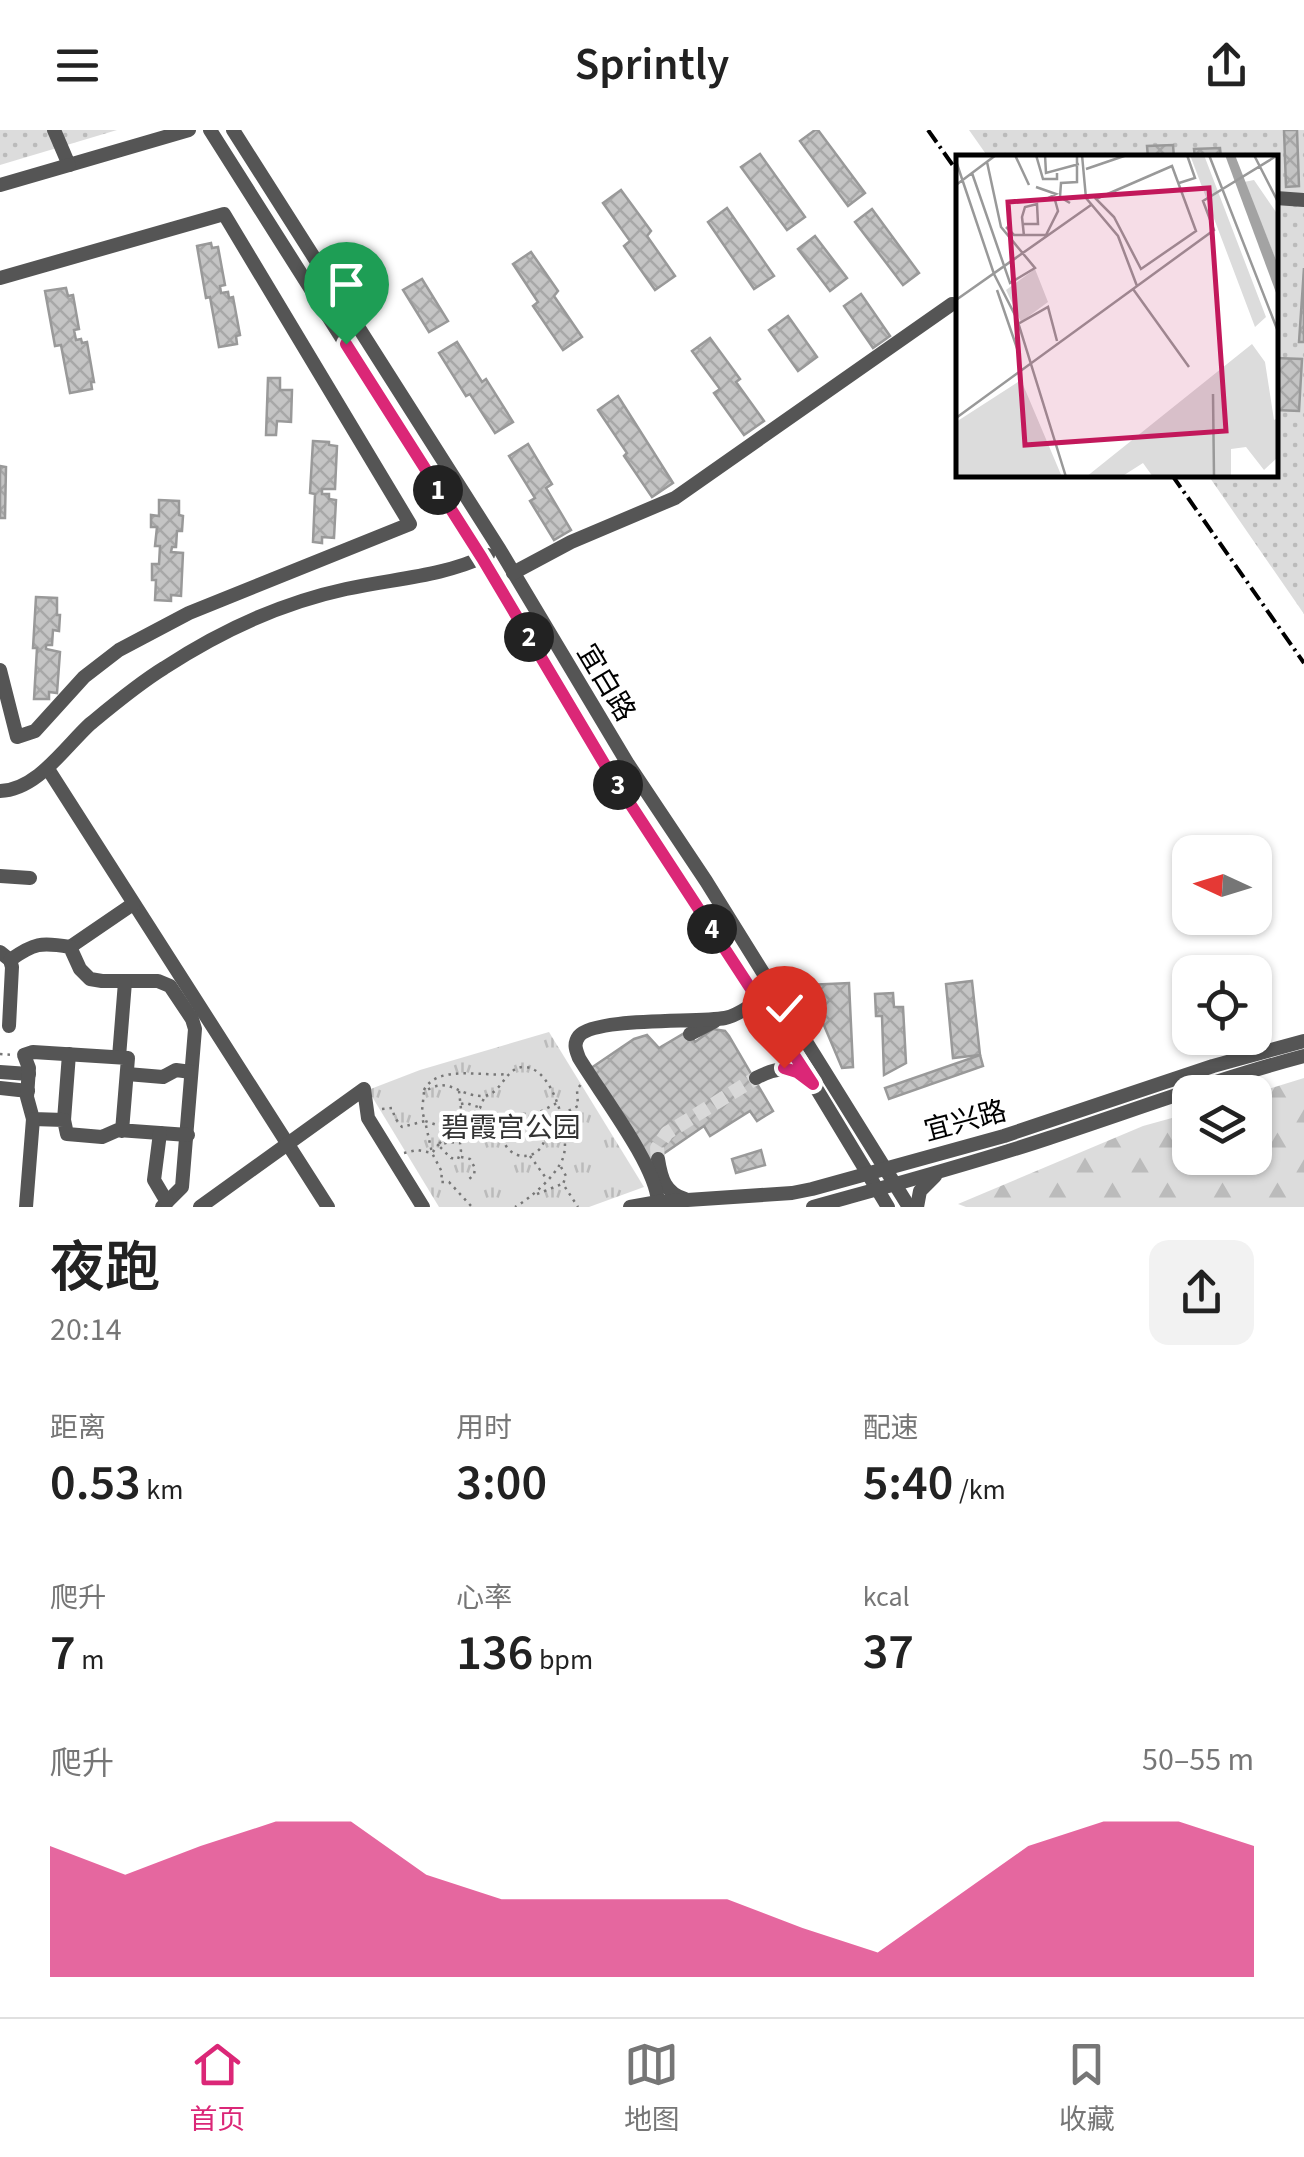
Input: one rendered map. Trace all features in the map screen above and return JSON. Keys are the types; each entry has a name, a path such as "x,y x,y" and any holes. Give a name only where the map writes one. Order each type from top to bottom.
{"street":[{"path":"54,130 69,165"},
{"path":"0,186 189,130"},
{"path":"210,130 482,558 608,770 760,1000 867,1174 892,1197"},
{"name":"宜白路","path":"233,130 500,550 628,764 706,880 886,1167 892,1197"},
{"path":"1279,198 1304,200"},
{"path":"0,278 224,214 410,524 152,632 119,650 84,677 35,730 17,737 0,670"},
{"path":"512,573 572,542 675,498 952,304"},
{"path":"0,792 20,786 48,769 92,723 159,671 224,633 302,601 346,589 446,572 500,550"},
{"path":"48,769 328,1207"},
{"path":"0,876 30,878"},
{"path":"9,1026 12,967 5,956 40,943 70,946 133,904"},
{"path":"70,946 80,970 90,979 158,981 170,986 192,1018 195,1029 182,1187 165,1205 154,1180 160,1134"},
{"path":"119,1057 124,982"},
{"path":"658,1202 658,1190 644,1161 576,1050 578,1037 593,1028 730,1018 760,1000"},
{"path":"690,1034 720,1019"},
{"name":"宜兴路","path":"630,1207 792,1194 1019,1132 1213,1066 1304,1041"},
{"path":"26,1207 33,1120 24,1056 33,1052 128,1058 122,1131"},
{"path":"69,1054 66,1134 102,1137 122,1131 187,1135"},
{"name":"宜兴路","path":"814,1207 892,1197 944,1170 1218,1080 1304,1056"},
{"path":"756,1078 784,1068 813,1084"},
{"path":"126,1074 162,1077 176,1070 192,1072"},
{"path":"0,1072 28,1082"},
{"path":"0,1088 28,1082"},
{"path":"200,1207 364,1089 368,1118 423,1207"},
{"path":"33,1120 64,1120"},
{"path":"892,1197 910,1169 936,1154"},
{"path":"658,1159 666,1188 675,1196 691,1200"},
{"path":"917,1207 920,1190 944,1170"},
{"path":"821,1186 892,1197"}],"path":[{"path":"459,1092 485,1096 498,1089 508,1074 518,1068 532,1069 546,1082 557,1103 566,1137 560,1166 532,1196 515,1207"},
{"path":"441,1182 442,1172 432,1153 422,1111 425,1087 433,1079 451,1074 508,1074"},
{"path":"561,1115 578,1106 578,1086 591,1078"},
{"path":"424,1092 436,1085 455,1087 460,1105 473,1125 471,1137 460,1143 438,1145"},
{"path":"432,1153 452,1126 480,1108 485,1096"},
{"path":"533,1116 544,1128 544,1139 530,1155 517,1154 510,1150 504,1135 507,1123 513,1117 533,1116 557,1103"},
{"path":"460,1105 480,1108"},
{"path":"382,1109 392,1108 402,1127 425,1121 449,1129"},
{"path":"460,1143 460,1157"},
{"path":"438,1145 454,1160 470,1159 474,1175 469,1178"},
{"path":"394,1158 408,1150 432,1153"},
{"path":"530,1155 547,1179"},
{"path":"560,1166 566,1172 563,1184 578,1207"},
{"path":"436,1186 450,1182 472,1207"},
{"path":"532,1196 563,1184"}],"green space":[{"path":"0,130 117,130 0,165"},
{"path":"969,130 1304,130 1304,614 1210,478 1279,478 1279,155 987,155"},
{"name":"碧霞宫公园","path":"549,1032 644,1187 589,1207 439,1207 368,1090 420,1070"},
{"path":"1304,1078 1304,1207 958,1204 1143,1126 1172,1118 1172,1175 1272,1175 1272,1088"}],"building":[{"path":"815,130 865,193 848,206 800,141"},
{"path":"1284,130 1297,130 1299,186 1286,187"},
{"path":"1173,145 1174,155 1148,155 1147,146"},
{"path":"1220,148 1221,155 1195,155 1194,149"},
{"path":"760,154 805,217 787,230 741,167"},
{"path":"621,190 651,231 647,236 675,276 655,290 624,246 630,241 603,203"},
{"path":"727,208 774,276 754,289 708,222"},
{"path":"872,209 919,273 903,285 855,222"},
{"path":"815,236 847,278 830,291 798,249"},
{"path":"211,243 212,248 218,247 225,285 220,286 221,293 228,292 229,298 233,297 240,335 236,336 237,344 219,347 197,246"},
{"path":"531,252 558,291 554,296 582,337 563,350 533,306 538,302 513,264"},
{"path":"1304,268 1304,342 1299,342"},
{"path":"422,279 448,321 429,332 403,290"},
{"path":"66,288 68,296 73,295 79,329 74,330 76,340 87,342 94,382 92,389 70,393 61,345 55,346 45,291"},
{"path":"861,294 890,336 873,348 844,306"},
{"path":"788,316 817,357 798,371 769,330"},
{"path":"710,338 764,421 744,435 714,393 720,389 692,351"},
{"path":"457,342 513,422 495,433 439,353"},
{"path":"1279,358 1302,359 1299,411 1279,410"},
{"path":"268,378 280,378 280,390 292,390 291,422 277,421 276,435 266,435"},
{"path":"618,396 673,483 652,497 598,410"},
{"path":"313,441 337,446 335,489 322,489 322,494 336,500 334,538 322,537 322,543 313,542"},
{"path":"528,444 552,484 546,488 571,530 554,540 530,501 535,498 509,456"},
{"path":"0,466 6,467 5,518 0,518"},
{"path":"159,500 179,501 179,515 183,516 182,531 177,531 176,547 171,552 183,553 181,596 171,595 171,601 155,600 156,580 152,580 152,564 159,564 160,546 155,546 157,527 151,527 151,515 159,516"},
{"path":"36,597 57,598 60,615 59,631 53,630 52,645 46,645 46,649 60,652 57,693 49,692 49,699 34,699"},
{"path":"972,981 980,1055 953,1058 946,984"},
{"path":"849,983 853,1067 842,1068 807,985"},
{"path":"893,993 894,1007 903,1007 906,1063 884,1075 882,1016 876,1016 875,994"},
{"path":"713,1029 729,1036 773,1111 757,1121 750,1111 710,1136 704,1126 650,1163 591,1068 634,1039 647,1035 659,1048 688,1031 695,1042"},
{"path":"980,1055 983,1066 889,1099 885,1088"},
{"path":"761,1150 765,1165 736,1173 732,1159"}],"tunnel":[{"path":"658,1159 657,1148 667,1133 756,1078"}],"railway":[{"path":"928,130 956,170"},
{"path":"1174,478 1304,663"}],"route":[{"path":"346,344 482,558 608,770 813,1084 784,1068"}]}
